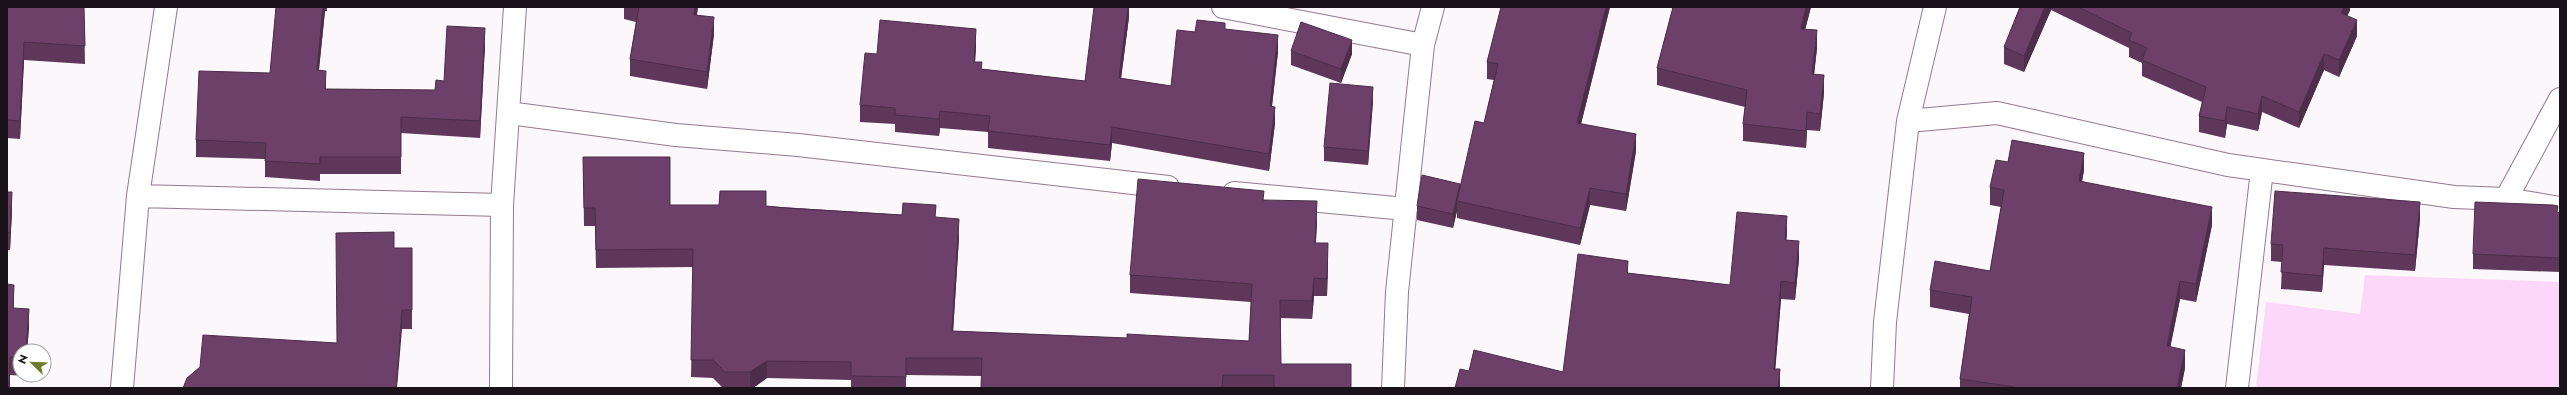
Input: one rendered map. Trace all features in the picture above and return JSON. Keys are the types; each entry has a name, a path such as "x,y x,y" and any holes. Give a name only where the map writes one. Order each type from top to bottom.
{"street":[{"path":"122,388 138,196 166,7"},
{"path":"501,388 502,204 515,7"},
{"path":"1223,7 1423,45"},
{"path":"1393,388 1397,292 1423,45 1432,7"},
{"path":"1882,388 1885,322 1908,121 1935,7"},
{"path":"2506,199 2560,99"},
{"path":"508,113 676,135 798,146 1192,189"},
{"path":"1908,121 1997,113 2228,165 2454,197 2506,199 2560,208"},
{"path":"2237,388 2262,170"},
{"path":"1216,191 1406,209"},
{"path":"138,196 502,204"}],"shaded area":[{"path":"2365,275 2560,282 2560,388 2256,388 2266,302 2360,314"}],"building":[{"path":"7,7 84,7 85,46 24,42 20,121 7,120"},
{"path":"276,7 323,7 317,70 326,71 325,89 435,90 436,80 444,81 447,26 485,28 480,121 401,117 401,157 320,157 320,164 265,161 266,143 196,140 199,71 270,73"},
{"path":"639,7 695,7 694,15 714,17 707,72 630,59"},
{"path":"1094,7 1128,7 1119,78 1171,86 1177,30 1195,32 1197,20 1225,23 1225,29 1278,35 1270,106 1275,107 1269,154 1112,127 1110,145 988,131 990,116 940,111 939,119 895,115 895,108 860,105 865,53 877,54 880,20 976,29 974,62 982,62 981,69 1085,81"},
{"path":"1501,7 1606,7 1577,123 1636,134 1626,194 1590,188 1580,228 1457,201 1475,121 1484,123 1498,64 1487,62"},
{"path":"1673,7 1806,7 1801,29 1817,30 1812,74 1824,75 1820,114 1807,112 1806,131 1743,124 1747,90 1657,68"},
{"path":"2020,7 2045,7 2024,56 2004,47"},
{"path":"2078,7 2344,7 2341,13 2357,20 2339,60 2324,54 2299,112 2262,96 2258,114 2227,107 2225,121 2199,116 2206,87 2142,60 2147,48 2129,40 2132,33"},
{"path":"1301,22 1352,40 1341,69 1291,51"},
{"path":"1330,83 1373,87 1368,151 1324,147"},
{"path":"2012,140 2084,153 2079,181 2212,207 2196,284 2180,281 2167,346 2185,350 2177,388 2022,388 1960,379 1972,297 1930,290 1935,261 1990,271 2004,190 1990,187 1996,160 2008,162"},
{"path":"583,157 670,157 670,205 719,205 720,191 766,191 766,206 786,208 902,215 903,203 936,205 935,217 959,219 952,331 1127,338 1127,334 1249,341 1252,284 1130,275 1138,179 1264,191 1263,200 1317,201 1315,243 1328,243 1327,279 1314,278 1312,301 1280,300 1281,364 1351,364 1351,388 1274,388 1274,375 1223,375 1222,388 981,388 982,358 906,358 906,377 851,376 851,362 767,361 750,372 725,372 713,360 691,360 693,249 596,250 595,208 584,208"},
{"path":"1422,175 1460,184 1453,214 1417,206"},
{"path":"2275,191 2420,202 2415,255 2324,248 2322,276 2281,272 2283,245 2271,244"},
{"path":"7,192 12,192 10,233 7,232"},
{"path":"2475,202 2558,206 2557,212 2560,213 2560,258 2473,254"},
{"path":"1737,212 1787,216 1785,240 1799,241 1795,283 1781,281 1774,369 1780,369 1778,388 1455,388 1460,369 1469,371 1474,350 1563,372 1578,254 1628,261 1627,273 1730,285"},
{"path":"394,232 394,248 412,248 412,310 402,310 396,388 183,388 187,378 200,367 203,335 337,343 336,233"},
{"path":"7,284 14,285 13,308 29,309 27,343 12,343 9,384 7,384"}]}
